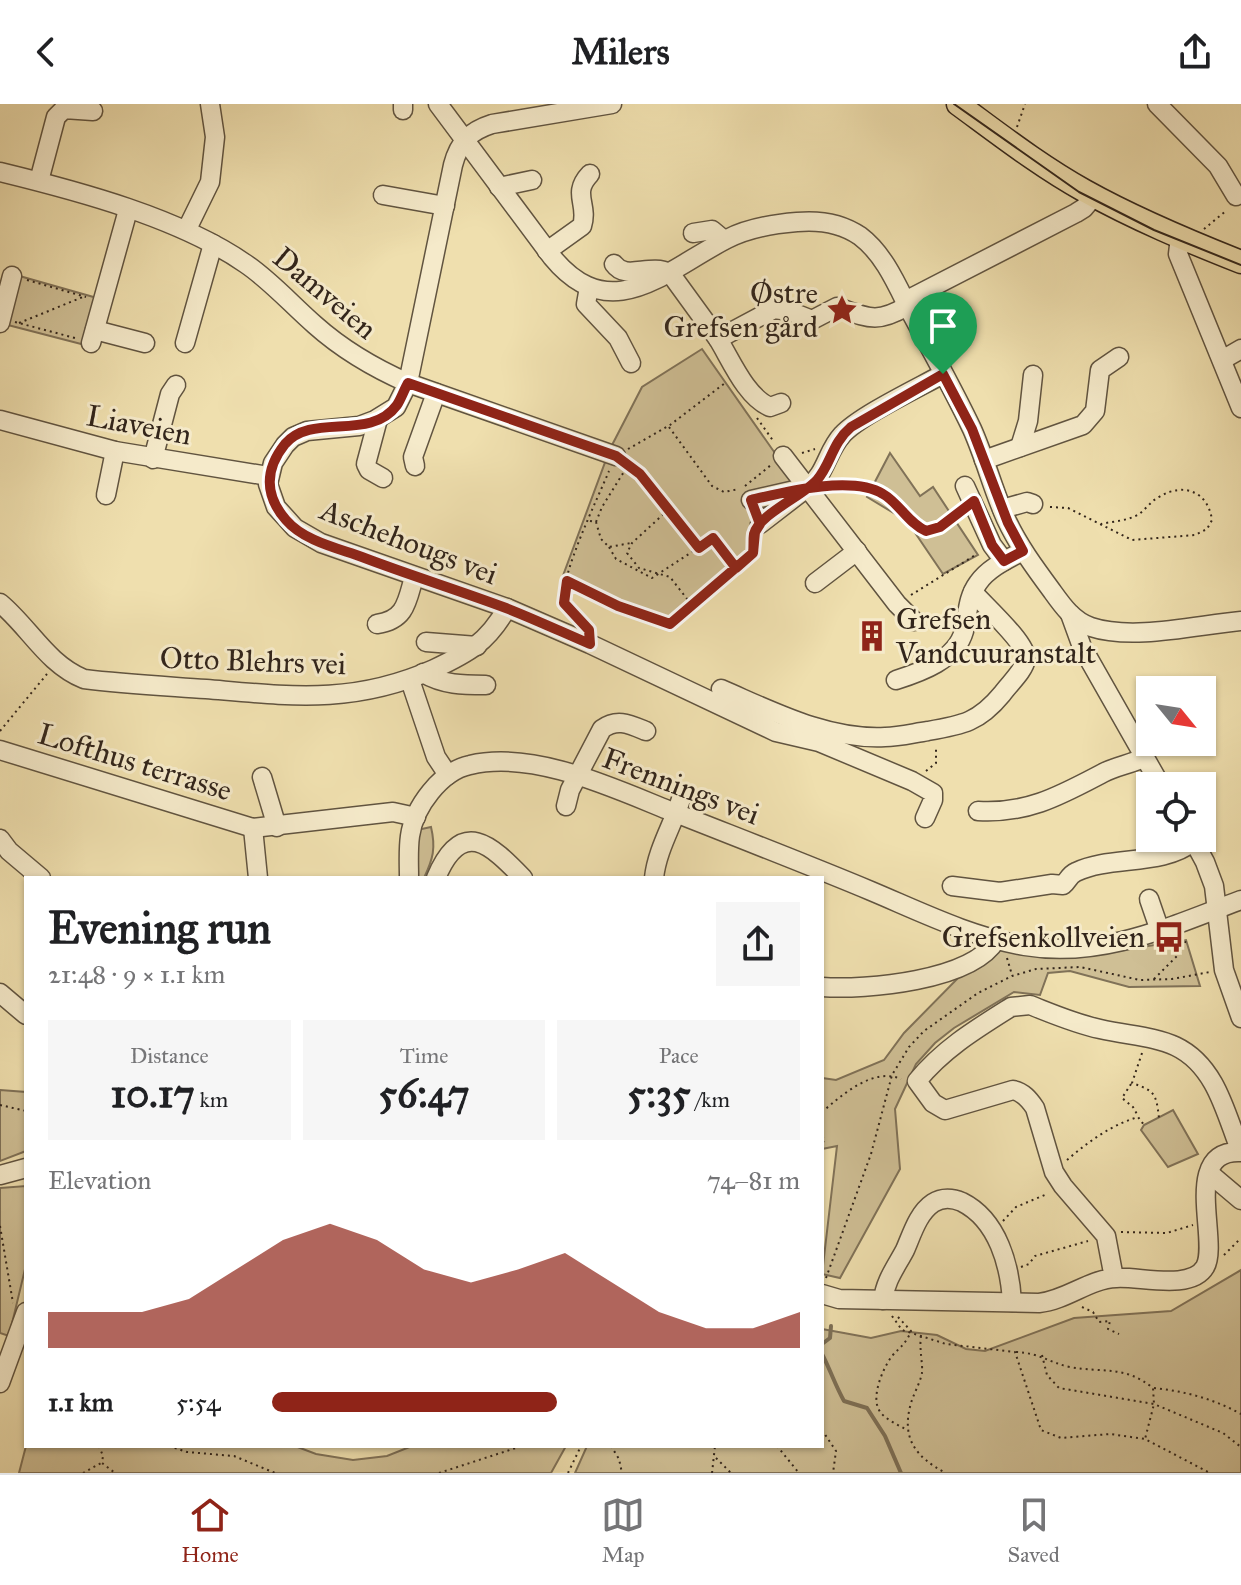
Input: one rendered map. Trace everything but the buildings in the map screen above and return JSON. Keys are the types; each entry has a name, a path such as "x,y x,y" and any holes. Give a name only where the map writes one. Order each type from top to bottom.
{"main road":[{"path":"958,104 1094,196 1191,234 1241,262"}],"street":[{"path":"187,229 210,182 215,137 210,104"},
{"path":"438,104 547,251 565,272 589,287 610,291 631,290 670,273 724,240 775,224 815,221 836,224 853,232 874,250 965,414 1002,509 1023,551 1070,614 1082,647 1153,772"},
{"path":"268,476 273,463 293,437 333,427 359,426 378,419 396,407 408,383 456,155 465,139 492,124 612,104"},
{"path":"1157,104 1218,166 1236,196"},
{"path":"39,181 56,117 64,109 93,111"},
{"name":"Damveien","path":"0,172 39,181 187,229 247,264 354,356 408,383 616,456"},
{"path":"547,251 582,226 581,183 590,174"},
{"path":"499,187 532,180"},
{"path":"383,195 445,206"},
{"path":"718,339 774,309 812,320 837,307 878,319 1084,208 1094,196"},
{"path":"128,210 93,299 93,336 145,343"},
{"path":"693,233 712,230 724,240"},
{"path":"1191,234 1178,254 1241,408"},
{"path":"185,343 213,244"},
{"path":"614,264 618,270 629,273 645,268 660,268 670,273 748,387 764,405 770,407 781,403"},
{"path":"7,322 12,276"},
{"path":"589,287 586,304 618,338 631,363"},
{"path":"1222,360 1241,349"},
{"path":"984,460 1073,429 1089,420 1097,406 1100,370 1119,357"},
{"path":"760,524 816,481 834,446 851,427 943,374"},
{"path":"1020,447 1028,421 1033,375"},
{"path":"153,459 170,394 176,385"},
{"path":"415,466 413,457 436,393"},
{"path":"378,419 366,464 369,470 383,478"},
{"name":"Liaveien","path":"0,420 153,459 268,476"},
{"path":"106,495 115,451"},
{"path":"783,456 897,604 914,621"},
{"name":"Aschehougs vei","path":"268,476 271,498 286,521 321,543 507,608 776,732 819,742 912,781 933,793 925,818"},
{"path":"746,494 808,487"},
{"path":"970,494 992,545 1004,561"},
{"path":"1002,509 1027,502 1033,504"},
{"path":"815,583 857,551"},
{"path":"896,680 925,670 955,648 964,629 968,602 973,592 985,575 1023,551"},
{"path":"377,624 392,622 399,615 414,577"},
{"path":"721,689 813,727 870,736 919,733 975,720 989,709 1022,668 1026,652 973,592"},
{"name":"Otto Blehrs vei","path":"0,603 20,620 55,663 68,672 100,681 301,697 359,694 417,676 477,646 488,637 507,608"},
{"path":"1070,614 1092,627 1115,632 1241,621"},
{"path":"426,642 477,646"},
{"path":"409,876 410,837 416,817 431,793 448,775 436,757 417,676 453,684 486,685"},
{"path":"566,806 570,790 602,729 611,723 624,722 646,731"},
{"name":"Lofthus terrasse","path":"0,750 253,828 393,812 416,817"},
{"path":"978,811 1033,806 1084,785 1106,771 1145,757"},
{"name":"Frennings vei","path":"448,775 470,765 525,765 680,805 996,940 1034,948 1114,944 1160,931 1241,900"},
{"path":"262,777 277,827"},
{"path":"654,876 658,857 680,805"},
{"name":"Lofthus terrasse","path":"253,828 258,876"},
{"path":"0,839 9,851 39,876"},
{"path":"437,876 445,859 467,842 492,847 517,876"},
{"path":"952,886 1000,892 1063,885 1078,871 1170,852"},
{"path":"1199,852 1210,874 1224,970 1241,1018"},
{"path":"1149,899 1160,931"},
{"path":"824,987 852,989 960,969 984,955 996,940"},
{"path":"0,993 24,1013"},
{"path":"828,1292 883,1300 1050,1302 1114,1278 1176,1281 1194,1277 1203,1271 1209,1257 1205,1224 1209,1173 1219,1159 1241,1152 1214,1083 1201,1066 1175,1045 1147,1036 1097,1029 1030,1005 1011,1007 945,1051 917,1081 933,1103 945,1110 1002,1091 1020,1091 1035,1108 1058,1179 1106,1236 1114,1278"},
{"path":"0,1175 24,1169"},
{"path":"1209,1173 1241,1200"},
{"path":"883,1300 886,1284 915,1226 926,1209 936,1201 949,1198 964,1203 983,1217 995,1235 1008,1273 1012,1302"},
{"path":"0,1383 19,1308"}],"path":[{"path":"1016,128 1025,104"},
{"path":"1191,234 1233,205 1236,196"},
{"path":"12,276 93,299"},
{"path":"7,322 93,299"},
{"path":"7,322 93,336"},
{"path":"590,644 589,630 564,603 567,581 575,552 616,456 670,425 729,379"},
{"path":"670,425 669,429 712,486 724,492 746,494"},
{"path":"699,548 640,474 627,465 596,522 601,539 616,559 652,578 661,574 699,548 713,538 736,568"},
{"path":"808,487 868,487 885,495 917,527 926,531 940,527 970,494"},
{"path":"1033,504 1068,508 1124,538 1147,540 1195,535 1207,529 1212,520 1204,498 1193,491 1184,490 1162,495 1138,515 1101,524"},
{"path":"668,510 632,543 627,553 639,568 670,577 692,605"},
{"path":"588,521 596,522"},
{"path":"567,581 618,606 670,624 753,553 755,532 760,524"},
{"path":"609,547 632,543"},
{"path":"897,604 992,545"},
{"path":"0,731 55,663"},
{"path":"920,774 936,763 935,740"},
{"path":"1153,980 1181,952 1189,934"},
{"path":"828,1292 892,1075 909,1047 924,1031 958,1005 1012,976 1036,969 1080,967 1130,979 1153,980 1215,971"},
{"path":"1144,1125 1133,1107 1122,1098 1132,1083 1147,1036"},
{"path":"824,1111 855,1086 882,1076 892,1075 902,1080"},
{"path":"1132,1083 1153,1092 1159,1118"},
{"path":"0,1105 24,1111"},
{"path":"995,1235 1010,1211 1058,1179 1095,1138 1124,1120 1138,1117"},
{"path":"1008,1273 1029,1264 1035,1256 1112,1232 1167,1233 1198,1223"},
{"path":"0,1226 19,1308"},
{"path":"1221,1257 1241,1238"},
{"path":"1081,1306 1093,1312 1099,1322 1110,1321 1108,1329 1119,1334"},
{"path":"911,1331 900,1318 889,1314 899,1328 957,1347 1042,1355 1068,1366 1103,1368 1139,1377 1153,1388 1182,1391 1241,1414"},
{"path":"906,1429 879,1411 876,1397 882,1375 892,1357 906,1345 911,1331"},
{"path":"921,1336 919,1353 922,1372 910,1404 906,1429 913,1447 927,1464 946,1473"},
{"path":"1015,1352 1041,1430 1061,1438 1110,1434 1145,1439 1210,1473"},
{"path":"1042,1355 1047,1375 1059,1388 1154,1404 1223,1433 1241,1447"},
{"path":"1145,1439 1154,1404 1153,1388"},
{"path":"824,1433 836,1451 833,1473"},
{"path":"100,1448 102,1463"},
{"path":"175,1448 234,1456 275,1473"},
{"path":"187,1452 189,1448"},
{"path":"439,1473 516,1448"},
{"path":"568,1473 580,1448"},
{"path":"612,1448 622,1473"},
{"path":"712,1473 715,1448"},
{"path":"779,1448 799,1473"},
{"path":"715,1457 731,1473"},
{"path":"83,1473 102,1463"},
{"path":"102,1463 115,1473"}],"shaded area":[{"path":"16,275 97,298 85,345 4,324"},
{"path":"702,349 805,496 760,531 759,553 668,628 561,581 610,449 642,387"},
{"path":"890,453 920,496 933,487 978,555 943,574 907,521 867,497"},
{"path":"431,827 433,847 425,876 416,876 417,830"},
{"path":"1186,940 1200,986 1129,987 1070,971 1048,973 1040,995 1014,992 954,1028 916,1064 895,1109 900,1169 840,1278 824,1274 837,1146 824,1149 824,1078 836,1080 884,1060 904,1033 960,976 1002,949 1104,953"},
{"path":"0,1090 24,1092 24,1152 0,1161"},
{"path":"1173,1110 1198,1154 1168,1167 1141,1130 1144,1125"},
{"path":"24,1186 24,1273 9,1336 0,1333 0,1188"},
{"path":"1241,1270 1241,1473 575,1473 586,1448 824,1448 824,1329 871,1338 901,1331 937,1335 966,1349 985,1351 1074,1318 1171,1311"},
{"path":"25,1448 300,1448 353,1460 387,1456 407,1448 565,1448 551,1473 19,1473"}],"waterway":[{"path":"824,1342 830,1338 831,1326"},
{"path":"824,1358 844,1401 867,1408 885,1436 901,1473"}],"tram line":[{"path":"954,104 1079,192 1154,230 1241,265"}],"place":[{"name":"Østre Grefsen gård","path":"842,310"},
{"name":"Grefsen Vandcuuranstalt","path":"872,636"},
{"name":"Grefsenkollveien","path":"1169,937"}],"route":[{"path":"943,374 851,427 841,436 816,481 808,487 797,495 760,524 755,532 753,553 736,568 713,538 699,548 640,474 616,456 408,383 396,407 375,420 359,426 307,431 293,437 273,463 268,484 271,498 286,521 321,543 507,608 590,644 589,630 564,603 567,581 618,606 670,624 753,553 755,532 760,524 751,500 808,487 868,487 885,495 917,527 926,531 940,527 974,501 992,545 1004,561 1023,551 1008,523 972,429 943,374"}]}
